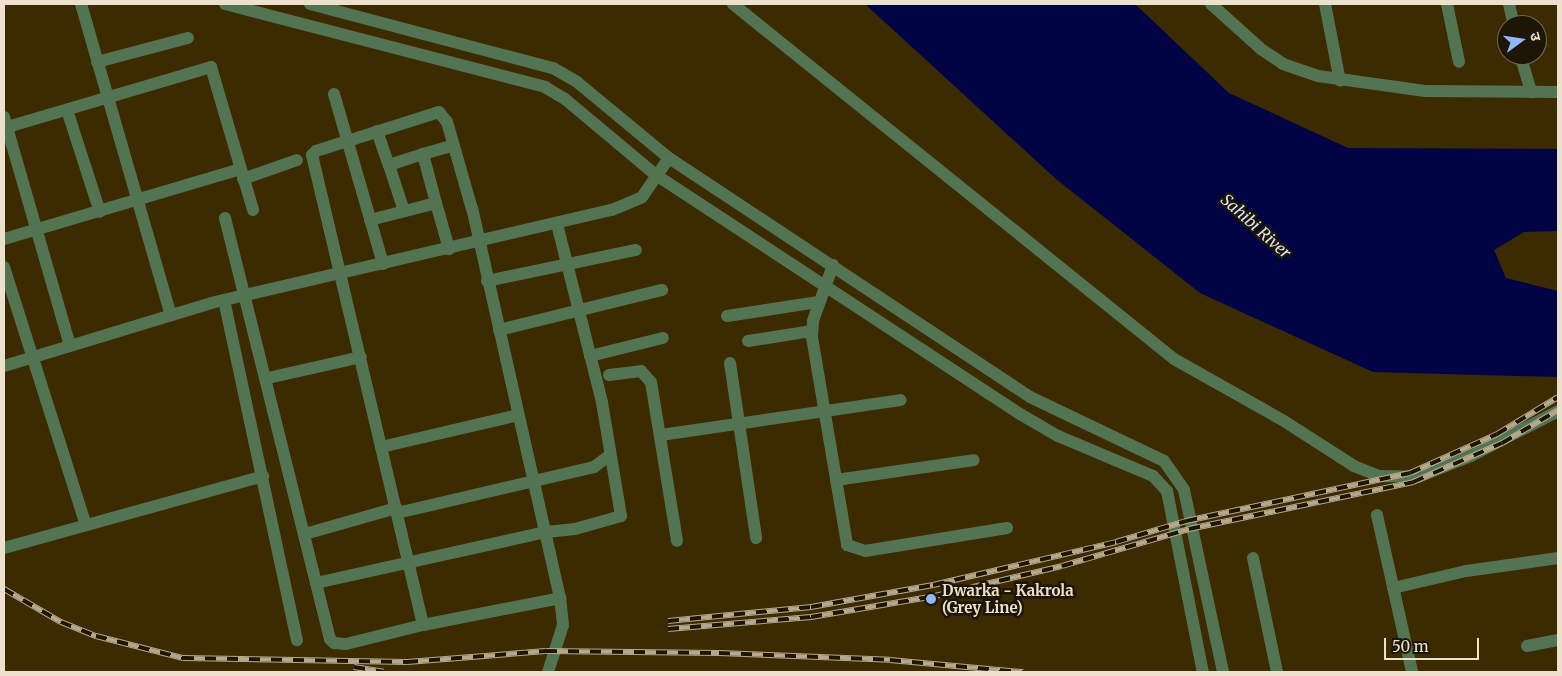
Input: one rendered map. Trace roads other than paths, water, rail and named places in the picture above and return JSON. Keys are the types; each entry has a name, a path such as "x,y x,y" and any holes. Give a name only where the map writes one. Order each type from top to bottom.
{"street":[{"path":"81,4 171,315"},
{"path":"225,4 545,87 565,98 656,175 1020,414 1162,483 1167,491 1203,672"},
{"path":"310,4 553,68 577,82 669,158 1030,397 1164,461 1184,490 1223,672"},
{"path":"734,4 1174,360 1284,421 1354,466 1379,476 1418,476 1472,456 1558,411"},
{"path":"1211,4 1283,64 1340,81 1424,91 1558,92"},
{"path":"1324,4 1340,81"},
{"path":"1447,4 1459,62"},
{"path":"97,62 188,38"},
{"path":"1523,65 1531,92"},
{"path":"70,345 5,124 109,99 211,67 252,210"},
{"path":"334,94 383,264"},
{"path":"67,110 100,212"},
{"path":"423,625 342,274 312,155 348,140 439,112 447,122 478,242 560,598 563,626 548,672"},
{"path":"377,131 404,211"},
{"path":"389,165 454,146"},
{"path":"423,154 449,249"},
{"path":"4,366 224,300 557,224 628,205 642,197 669,158"},
{"path":"4,239 37,232 138,200 297,160"},
{"path":"370,220 436,203"},
{"path":"225,218 268,378 316,583 334,644 346,644 423,625 560,598"},
{"path":"316,583 409,564 546,532 576,530 621,516 590,356 557,224"},
{"path":"487,281 636,250"},
{"path":"833,265 823,286 812,331 847,545 851,550 865,552 1007,528"},
{"path":"4,267 84,522"},
{"path":"499,330 662,290"},
{"path":"224,300 297,640"},
{"path":"727,316 818,302"},
{"path":"748,341 812,331"},
{"path":"590,356 662,338"},
{"path":"268,378 361,358"},
{"path":"730,363 756,538"},
{"path":"609,375 629,371 648,376 660,435 677,541"},
{"path":"660,435 900,400"},
{"path":"381,447 518,415"},
{"path":"305,534 396,510 534,482 594,467 610,455"},
{"path":"836,480 974,460"},
{"path":"4,548 84,522 263,476"},
{"path":"1377,515 1412,672"},
{"path":"1253,558 1277,672"},
{"path":"1393,588 1466,571 1558,558"},
{"path":"1185,584 1204,580"},
{"path":"1527,646 1558,640"}],"water":[{"name":"Sahibi River","path":"865,4 1135,4 1229,93 1348,148 1558,149 1558,231 1524,232 1494,250 1506,278 1558,291 1558,377 1373,372 1200,293 1056,179"}],"railway":[{"path":"668,621 811,607 933,585 1116,542 1186,521 1410,473 1497,434 1558,397"},
{"path":"668,629 811,617 935,596 1062,566 1189,529 1413,482 1502,443 1558,410"},
{"path":"4,589 61,622 96,636 183,658 407,662 546,651 719,653 890,660 1023,672"},
{"path":"354,667 384,672"}],"place":[{"name":"Dwarka - Kakrola (Grey Line)","path":"931,599"}]}
